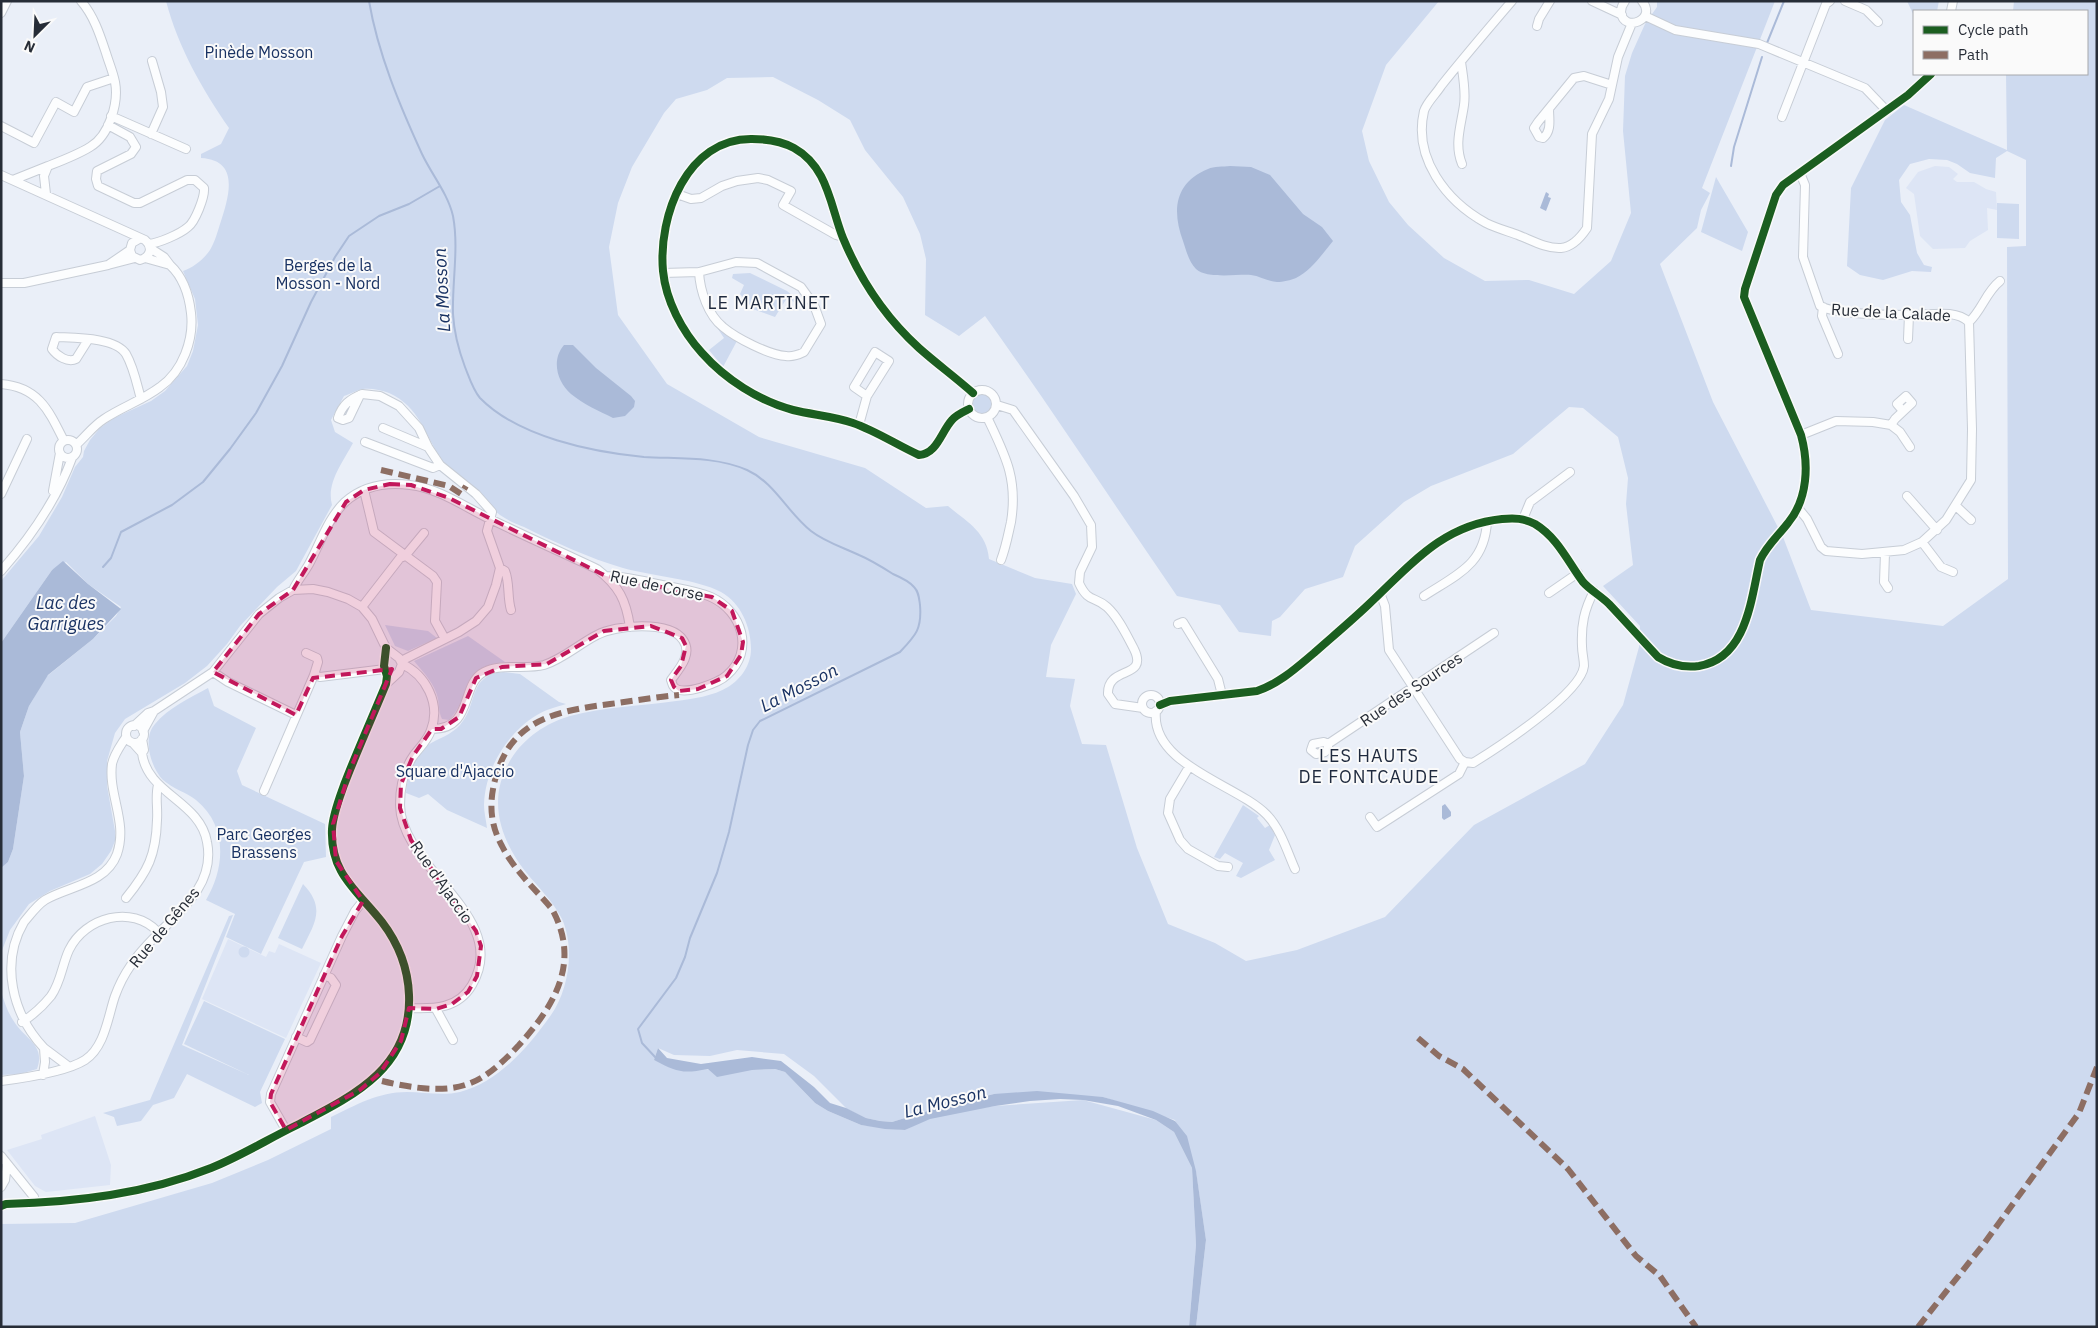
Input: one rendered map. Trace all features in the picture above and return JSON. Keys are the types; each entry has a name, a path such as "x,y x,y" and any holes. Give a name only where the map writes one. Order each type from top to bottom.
{"street":[{"path":"1,13 7,1"},
{"path":"13,180 90,147 98,140 108,125 116,98 114,78 92,15 82,1"},
{"path":"1512,1 1425,109 1422,127 1424,155 1433,172 1449,193 1469,212 1487,223 1551,247 1563,248 1571,244 1579,239 1587,228 1592,134 1609,99 1618,57 1632,23"},
{"path":"1537,26 1538,19 1550,1"},
{"path":"1592,1 1632,23 1637,23 1645,16 1646,10 1642,1"},
{"path":"1622,16 1621,9 1625,1"},
{"path":"1782,117 1826,4 1830,1"},
{"path":"1845,1 1866,10 1878,22"},
{"path":"1645,16 1675,30 1759,44 1865,88 1887,111"},
{"path":"151,134 163,107 161,92 152,61"},
{"path":"1461,62 1465,104 1458,141 1462,164"},
{"path":"1156,710 1170,701 1257,690 1282,680 1426,550 1454,533 1476,523 1488,521 1523,519 1535,524 1556,542 1584,582 1610,605 1658,657 1668,663 1690,667 1716,660 1728,653 1736,643 1745,620 1760,560 1765,550 1789,522 1798,508 1806,480 1801,435 1744,297 1744,289 1776,195 1782,185 1887,111 1917,88 1930,75"},
{"path":"1549,109 1574,78 1584,76 1612,84"},
{"path":"1,126 34,143 56,102 74,112 87,87 114,78"},
{"path":"111,116 186,149"},
{"path":"108,125 130,137 136,147 131,154 97,171 96,179 98,186 140,204 188,180 195,180 203,185 204,198 190,225 165,240 149,246"},
{"path":"969,409 951,421 933,449 919,456 859,425 830,416 780,406 748,390 728,376 702,353 680,324 671,304 663,273 663,248 666,225 677,194 689,172 709,152 735,140 771,140 793,148 804,155 819,172 829,192 843,237 869,288 889,316 918,347 973,393"},
{"path":"46,194 44,176 48,166"},
{"name":"Rue de la Calade","path":"1798,508 1807,519 1821,547 1826,551 1885,553 1904,550 1922,542 1937,530 1956,506 1971,480 1972,429 1970,322 1959,316 1940,313 1909,315 1846,311 1820,306 1803,257 1806,185 1800,173"},
{"path":"1,175 114,225 139,239 145,240 149,246 164,258 181,279 190,303 191,334 187,349 162,387 95,425 76,445 76,454 72,458 59,488 27,540 1,571"},
{"path":"677,194 691,199 701,198 714,190 736,181 758,178 768,180 791,191 783,205 836,235 843,237"},
{"path":"114,225 135,258"},
{"path":"108,265 139,239"},
{"path":"164,258 165,240"},
{"path":"145,258 149,254 149,246"},
{"path":"1,283 24,283 135,258 145,258 170,265"},
{"path":"663,273 699,272 736,262 757,263 793,282 806,293 814,305 821,324 804,352 785,356 773,354 722,327 706,303 700,286 699,272"},
{"path":"1970,322 1993,287 2000,281"},
{"path":"1823,307 1822,316 1838,354"},
{"path":"1908,339 1909,315"},
{"path":"88,340 76,359 72,361 55,353 52,349 56,337 102,340 125,353 141,399"},
{"path":"859,425 867,396 889,361 875,352 854,387 867,396"},
{"path":"1,384 13,385 32,393 52,414 64,441"},
{"path":"977,390 987,390 994,396 997,405 993,413 986,418 978,418 969,409 968,400 977,390"},
{"path":"360,395 380,396 399,406 419,428 428,447 440,465 476,494 492,512 486,531 500,568 492,596 482,614 460,632 400,660 390,657 385,667"},
{"path":"997,405 1013,410 1074,496 1091,525 1092,547 1080,572 1079,584 1088,598 1110,609 1137,655 1138,662 1137,666 1113,678 1108,689 1109,697 1115,704 1140,705 1156,710"},
{"path":"1891,425 1903,411"},
{"path":"986,418 1006,459 1013,487 1014,502 1008,536 1001,560"},
{"path":"1801,435 1836,421 1874,422 1891,425 1900,432 1910,447"},
{"path":"383,428 428,447"},
{"path":"1,494 27,439"},
{"path":"52,498 60,453 59,446 64,441 70,440 76,445"},
{"path":"365,442 433,468 440,465"},
{"path":"60,453 66,458 72,458"},
{"path":"1523,519 1530,502 1570,472"},
{"name":"Rue de Corse","path":"364,490 390,484 411,485 458,502 597,569 606,576 622,577 698,592 724,604 737,619 743,642 741,655 727,676 698,689 679,691 674,687 671,680 682,666 685,657 686,646 682,638 669,630 651,626 630,627"},
{"path":"293,590 337,511 346,502 364,490 374,532 433,576 437,582 435,621 445,639"},
{"path":"1907,496 1937,530"},
{"path":"1956,506 1971,520"},
{"path":"1424,596 1473,564 1481,548 1488,521"},
{"path":"362,607 400,558 405,556 424,533"},
{"path":"1922,542 1941,567 1953,572"},
{"path":"1885,553 1884,582 1888,588"},
{"path":"500,568 505,571 508,577 507,589 510,610"},
{"path":"1549,593 1578,573"},
{"path":"68,1066 44,1048 22,1022 7,985 8,961 13,941 20,927 46,900 84,884 99,875 110,866 116,856 122,830 113,782 112,763 117,750 126,737 127,730 134,726 148,712 154,711 213,672 260,614 279,598 293,590 313,589 348,599 362,607 372,619 386,648 417,673 425,682 434,708 432,729 441,729 452,724 459,717 476,678 483,672 502,667 534,667 547,664 597,634 630,627 626,604 619,591 606,576"},
{"path":"1380,593 1385,606 1390,650 1460,759 1473,763 1535,722 1567,691 1581,674 1584,666 1582,622 1594,591"},
{"path":"1178,624 1183,622 1218,679 1222,695"},
{"name":"Rue des Sources","path":"1328,744 1494,633"},
{"path":"386,648 386,684"},
{"path":"264,792 318,662 316,658 306,653"},
{"path":"3,1204 92,1198 173,1181 234,1158 378,1080 401,1041 406,1026 409,1008 407,979 403,959 396,942 343,876 333,849 333,824 335,811 350,770 386,684 401,670 400,660"},
{"path":"385,667 391,674 397,674"},
{"path":"314,675 320,677 385,667"},
{"path":"213,672 228,682 296,715"},
{"path":"1140,705 1145,697 1155,696 1160,736 1189,767 1238,795 1267,815 1282,840 1295,869"},
{"path":"126,737 133,743 142,735 154,711"},
{"path":"134,726 139,727 142,735"},
{"name":"Rue d'Ajaccio","path":"409,1008 436,1009 452,1004 468,992 477,976 481,946 469,919 411,840 404,825 400,808 401,784 407,767 432,729"},
{"name":"Rue de Gênes","path":"142,735 144,750 142,753"},
{"name":"Rue de Gênes","path":"1,1081 43,1074 86,1059 97,1046 120,984 139,952 196,892 206,875 208,851 203,828 186,806 158,785 148,772 142,753 133,743"},
{"path":"1370,817 1377,827 1459,774 1465,762"},
{"path":"1189,767 1170,799 1168,813 1180,840 1188,849 1218,866 1228,867"},
{"path":"126,898 145,875 155,851 157,817 155,798 158,785"},
{"path":"286,1130 274,1109 270,1097 324,975 355,911 363,901"},
{"path":"22,1022 51,996 60,978 70,948 83,932 92,925 112,918 137,918 146,921 158,932"},
{"path":"296,1037 308,1042 310,1040 336,985 331,978 324,975"},
{"path":"436,1009 454,1040"},
{"path":"43,1074 45,1062 44,1048"},
{"path":"1,1156 34,1197 35,1203"},
{"path":"1,1187 5,1180 7,1164"}],"highlighted area":[{"path":"390,484 411,485 449,498 606,576 712,597 732,611 743,642 741,655 727,676 698,689 679,691 674,687 671,680 681,666 686,646 682,638 651,626 604,631 547,664 502,667 476,678 459,717 441,729 432,729 413,756 401,784 400,808 411,840 476,931 481,946 477,976 468,992 452,1004 436,1009 409,1008 401,1041 380,1073 360,1090 286,1130 270,1102 271,1094 342,936 363,901 336,861 333,824 350,770 392,669 313,678 296,715 213,672 259,614 293,590 346,502 364,490"}],"shaded area":[{"path":"1935,166 1949,167 1958,174 1953,179 1957,182 1974,182 1996,192 1997,210 1987,208 1988,230 1970,241 1965,248 1933,249 1920,236 1914,194 1906,188 1918,172"},
{"path":"228,939 266,957 269,951 275,953 279,944 321,963 286,1038 202,999"},
{"path":"95,1116 111,1165 110,1185 46,1192 35,1186 7,1150 42,1139 41,1135"}],"green space":[{"path":"166,1 1439,1 1386,65 1362,131 1369,161 1389,202 1408,225 1444,258 1485,281 1529,280 1574,294 1611,261 1631,213 1623,131 1625,76 1632,53 1645,24 1657,7 1657,1 1775,1 1702,188 1710,193 1701,210 1697,228 1660,264 1713,402 1783,537 1811,610 1943,626 2008,579 2007,247 2026,246 2026,160 2007,151 1996,158 1995,178 1970,173 1947,160 1929,159 1910,164 1899,180 1901,202 1910,215 1917,253 1924,265 1932,267 1931,272 1912,271 1883,280 1860,275 1847,266 1851,188 1885,120 1904,105 2007,150 2006,75 2088,75 2088,10 2013,10 2014,1 2097,1 2097,1327 1196,1327 1206,1240 1196,1172 1175,1120 1103,1097 994,1094 937,1108 892,1122 880,1121 866,1118 847,1109 814,1076 784,1054 737,1050 710,1056 674,1055 658,1048 654,1060 684,1069 775,1069 785,1072 815,1103 828,1111 861,1125 905,1130 934,1115 995,1106 1083,1100 1156,1120 1174,1132 1192,1168 1196,1245 1189,1327 1,1327 1,1224 75,1223 212,1183 268,1160 331,1129 331,1117 358,1104 386,1094 460,1092 488,1080 512,1061 533,1039 557,1005 566,981 569,955 566,930 562,919 550,900 516,858 508,845 503,831 499,817 499,788 511,759 522,744 536,732 570,716 696,698 722,690 733,684 741,676 751,655 751,641 744,616 734,602 721,592 700,584 634,571 610,564 573,550 506,519 491,507 464,478 444,463 415,413 408,406 383,391 366,389 356,391 344,396 331,420 335,432 353,443 333,481 331,489 332,505 296,571 277,587 240,626 207,666 185,683 125,719 115,733 107,761 107,786 115,831 115,841 111,851 102,864 90,874 50,891 29,904 10,930 1,953 1,867 8,862 13,849 24,776 20,732 29,706 46,677 93,639 116,616 121,607 88,584 66,562 52,570 1,643 1,581 39,536 62,497 75,467 83,457 90,440 100,428 114,418 151,401 165,391 187,366 193,351 198,325 195,299 183,271 198,263 210,250 227,201 229,181 227,172 222,165 213,160 201,158 201,154 221,144 229,128 209,98 177,35","holes":["773,77 818,100 850,120 865,150 903,197 920,234 926,259 925,315 959,336 985,316 1177,596 1220,605 1239,632 1271,636 1272,621 1280,617 1305,589 1343,577 1355,546 1404,502 1431,486 1513,454 1569,407 1583,408 1618,437 1628,478 1626,504 1633,565 1603,586 1640,626 1639,647 1623,705 1585,764 1474,825 1385,917 1297,950 1246,961 1215,943 1168,924 1137,848 1106,745 1082,744 1070,706 1075,679 1046,677 1051,645 1076,594 1072,584 1035,578 989,559 984,542 975,528 948,506 926,508 865,468 759,437 667,384 618,315 609,247 618,203 632,167 664,113 676,99 707,90 727,78"]},
{"path":"1907,1 1939,1 1937,10 1913,10 1913,14"},
{"path":"1716,177 1748,232 1742,251 1701,232"},
{"path":"1997,203 2019,204 2019,239 1997,238"},
{"path":"750,273 787,291 800,302 799,305 787,298 775,317 753,309 740,294 744,285 732,278 733,274"},
{"path":"720,328 738,339 723,367 709,350 724,338 718,329"},
{"path":"978,394 986,394 992,400 992,408 986,414 978,414 972,408 972,400"},
{"path":"385,625 428,631 437,638 408,651 395,646"},
{"name":"Square d'Ajaccio","path":"468,636 505,662 490,665 472,676 457,711 449,720 442,719 434,688 414,661"},
{"name":"Square d'Ajaccio","path":"503,672 520,674 559,702 566,704 537,715 507,742 493,765 488,778 484,808 487,828 447,810 428,794 419,798 406,793 413,767 423,749 460,725 466,717 479,685 484,679"},
{"name":"Parc Georges Brassens","path":"208,688 214,706 256,728 237,771 242,785 325,824 326,857 304,862 261,954 226,937 235,914 206,900 217,875 220,861 218,835 214,822 196,800 163,780 155,768 150,753 149,737 151,730 160,718 173,708"},
{"path":"1243,805 1259,816 1257,818 1265,828 1270,825 1275,835 1269,850 1275,860 1241,878 1236,876 1243,863 1225,853 1220,859 1214,857"},
{"path":"303,884 314,901 316,916 302,949 278,938"},
{"path":"233,915 182,1045 249,1075 184,1044 204,1001 285,1039 260,1092 262,1103 255,1107 187,1074 174,1098 153,1105 141,1121 117,1126 114,1117 103,1113 150,1100 229,916"},
{"path":"244,946 250,952 244,958 238,952"},
{"path":"1,991 7,1010 13,1020 39,1053 37,1069 20,1074 1,1075"}],"water":[{"path":"1230,166 1251,167 1270,175 1303,214 1322,227 1333,241 1302,275 1277,282 1251,275 1207,274 1196,269 1194,266 1188,256 1177,219 1177,209 1182,190 1188,182 1210,168"},
{"path":"1546,192 1549,194 1548,197 1551,198 1546,211 1540,208"},
{"path":"564,345 573,345 596,368 631,396 635,401 634,407 625,416 613,418 581,401 566,389 557,371 558,357"},
{"name":"Lac des Garrigues","path":"63,561 88,584 121,609 93,639 48,675 29,706 20,732 24,776 13,849 8,862 2,867 1,643 52,570"},
{"path":"1445,804 1451,812 1451,816 1444,820 1442,818 1442,806"},
{"name":"La Mosson","path":"658,1048 667,1058 701,1064 752,1057 781,1061 814,1087 830,1103 846,1108 866,1118 880,1121 892,1122 937,1108 994,1094 1037,1091 1103,1097 1153,1111 1175,1121 1187,1136 1196,1171 1206,1240 1196,1327 1189,1327 1196,1245 1192,1168 1174,1132 1156,1120 1118,1106 1083,1100 1060,1099 995,1106 930,1119 905,1130 885,1129 861,1125 828,1111 815,1103 785,1072 775,1069 752,1070 717,1077 708,1069 680,1071 654,1060"}],"waterway":[{"name":"La Mosson","path":"369,1 378,41 398,98 422,154 451,208 455,228 454,328 465,367 473,387 480,398 496,412 514,423 557,440 579,446 624,455 709,460 747,470 765,482 795,516 816,535 868,559 904,579 914,587 919,595 919,626 914,636 900,652 760,721 753,730 729,832 717,873 690,938 685,957 676,978 638,1029 642,1043 656,1058"},
{"path":"1767,43 1784,1"},
{"path":"1731,166 1734,147 1762,57"},
{"path":"103,567 111,558 121,532 172,505 203,482 230,449 256,413 282,366 311,302 335,257 349,236 379,216 409,204 440,186"}],"marked path":[{"path":"381,470 449,486 461,494 466,486"},
{"path":"382,1081 434,1089 445,1089 473,1082 501,1063 519,1045 543,1014 560,982 564,965 564,947 560,928 552,909 507,855 498,838 493,822 491,805 495,780 502,760 512,743 524,731 554,715 590,707 679,695"},
{"path":"1418,1038 1439,1056 1463,1069 1568,1169 1636,1256 1660,1276 1696,1327"},
{"path":"1918,1327 1983,1245 2079,1113 2097,1067"}],"cycle path":[{"path":"1160,705 1170,701 1257,691 1273,684 1314,653 1428,550 1461,530 1480,523 1502,519 1527,521 1535,524 1550,536 1583,582 1609,604 1658,657 1678,665 1693,667 1715,661 1728,652 1744,625 1760,560 1769,545 1795,514 1800,503 1805,481 1806,469 1801,435 1744,297 1776,195 1783,185 1908,95 1930,75"},
{"path":"969,409 954,418 930,451 919,455 853,423 793,410 768,401 743,388 721,372 702,353 676,315 671,304 663,271 663,249 672,205 681,184 694,166 710,151 729,142 752,139 784,144 805,156 821,176 843,238 857,268 875,297 907,336 973,393"},
{"path":"1,1206 110,1195 161,1184 211,1168 244,1153 339,1103 358,1090 390,1061 401,1042 407,1020 409,995 407,975 401,956 388,930 340,870 335,858 332,829 335,812 344,785 386,684 387,676 384,666 386,648"}],"district":[{"name":"LE MARTINET","path":"769,303"},
{"name":"LES HAUTS DE FONTCAUDE","path":"1369,766"}],"park label":[{"name":"Pinède Mosson","path":"259,52"},
{"name":"Berges de la Mosson - Nord","path":"328,274"}]}
